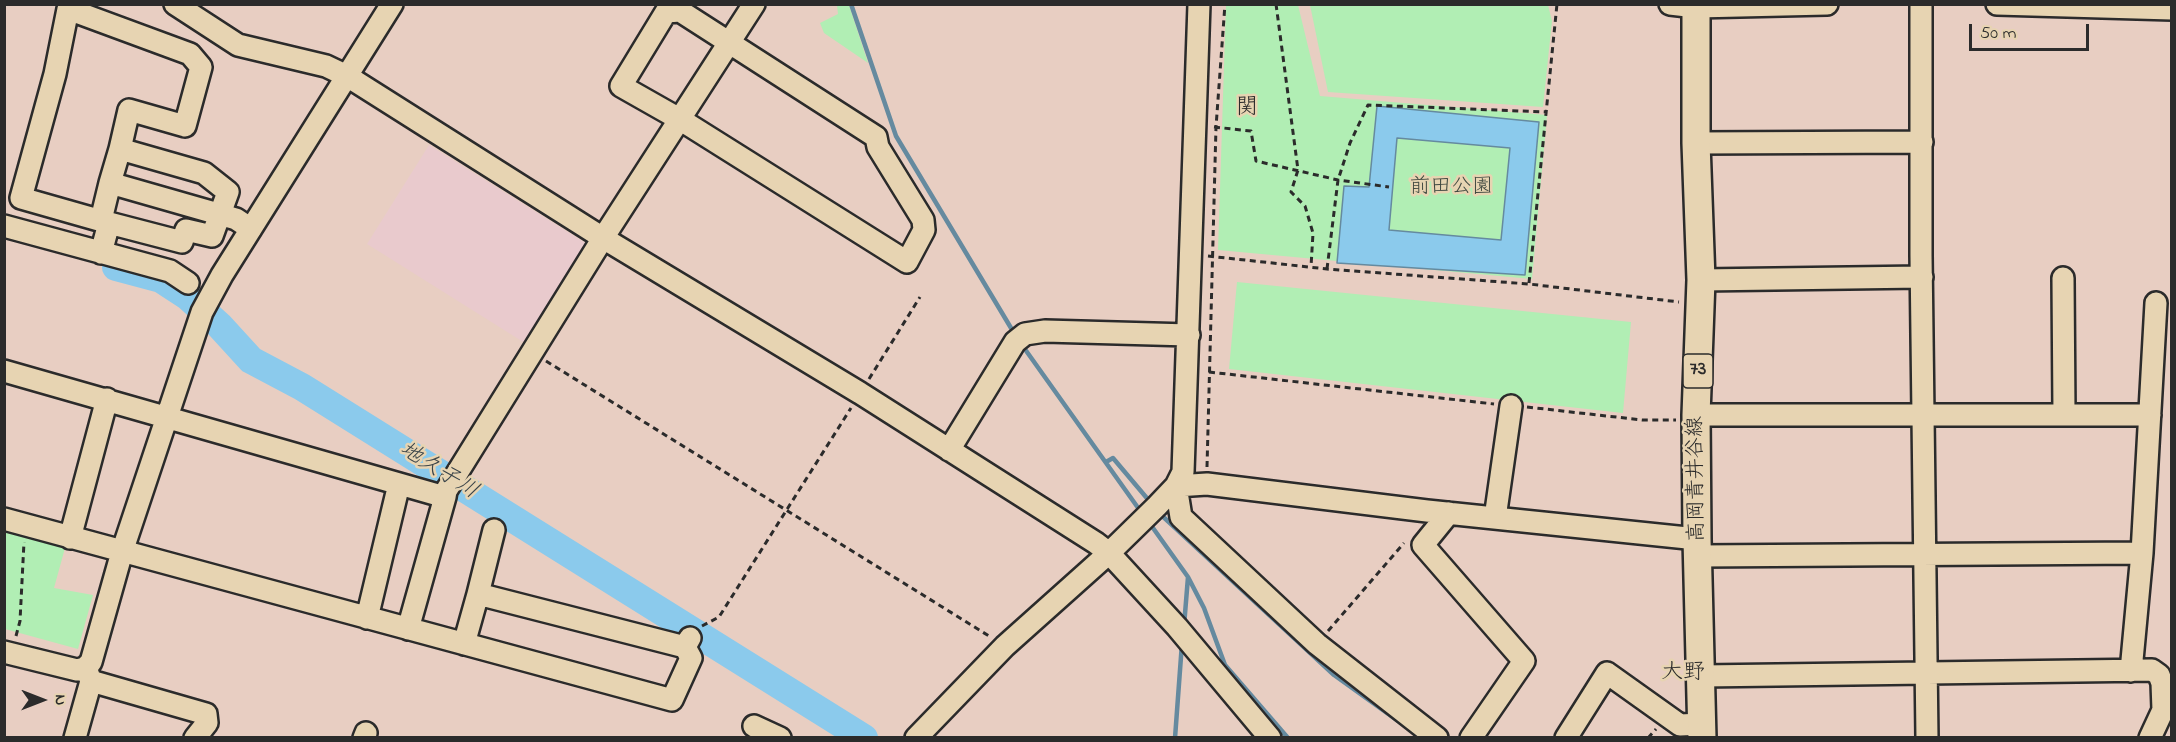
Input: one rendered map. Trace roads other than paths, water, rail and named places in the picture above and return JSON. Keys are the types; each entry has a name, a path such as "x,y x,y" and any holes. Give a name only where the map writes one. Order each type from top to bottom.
{"main road":[{"name":"高岡青井谷線","path":"1687,5 1696,143 1701,292 1688,418 1698,548 1702,731"}],"street":[{"path":"175,4 200,11 238,45 326,66 347,76 603,238 860,393 1109,553 1177,627 1198,655 1270,738"},
{"path":"75,738 91,662 122,552 202,312 222,275 392,4"},
{"path":"408,629 449,487 603,238 754,4"},
{"path":"918,735 1005,646 1109,553 1157,506 1176,486 1184,472 1191,254 1205,126 1199,4"},
{"path":"1687,5 1827,4"},
{"path":"1921,4 1927,738"},
{"path":"1997,4 2172,9"},
{"path":"101,252 105,221 110,183 129,110 185,126 201,67 190,54 68,7 56,75 21,198 105,221 182,242 186,230 212,236 228,192 204,173 120,148"},
{"path":"680,11 729,43 876,137 878,147 923,220 924,230 907,262 681,120 621,86 666,12 680,11"},
{"path":"1696,143 1922,142"},
{"path":"110,183 236,219 251,229"},
{"path":"4,226 170,271 188,283"},
{"path":"1701,292 1922,278"},
{"path":"2063,278 2064,414"},
{"path":"2131,671 2142,553 2156,303"},
{"path":"949,450 1020,338 1045,331 1189,335"},
{"path":"4,371 399,484 449,487"},
{"path":"69,538 107,399"},
{"path":"1495,518 1511,406"},
{"path":"1688,418 1923,414 2150,415"},
{"path":"367,618 399,484"},
{"path":"1176,486 1207,484 1495,518 1698,548 1925,555 2142,553"},
{"path":"1176,486 1181,517 1317,644 1437,738"},
{"path":"1449,513 1424,545 1524,661 1471,738"},
{"path":"4,519 672,700 692,658 691,638 478,594"},
{"path":"464,644 494,530"},
{"path":"8,653 77,670 206,714 207,723 195,738"},
{"path":"1702,676 2151,670 2159,675 2168,708 2150,738"},
{"path":"1566,738 1607,673 1680,725 1702,731"},
{"path":"754,726 780,738"}],"water":[{"path":"1377,106 1539,122 1525,275 1337,263 1344,186 1369,187","holes":["1397,138 1510,148 1501,240 1389,230"]}],"waterway":[{"path":"851,4 896,136 1014,333"},
{"name":"地久子川","path":"116,267 161,279 187,296 219,325 251,360 302,387 864,738"},
{"path":"1022,345 1141,512"},
{"path":"1106,462 1113,458 1151,503"},
{"path":"1158,512 1334,675 1405,726"},
{"path":"1148,521 1188,577 1184,626"},
{"path":"1188,577 1204,608 1225,665 1288,738"},
{"path":"1175,738 1182,643"}],"district":[{"name":"関","path":"1247,109"},
{"name":"大野","path":"1683,674"}],"park label":[{"name":"前田公園","path":"1451,189"}]}
